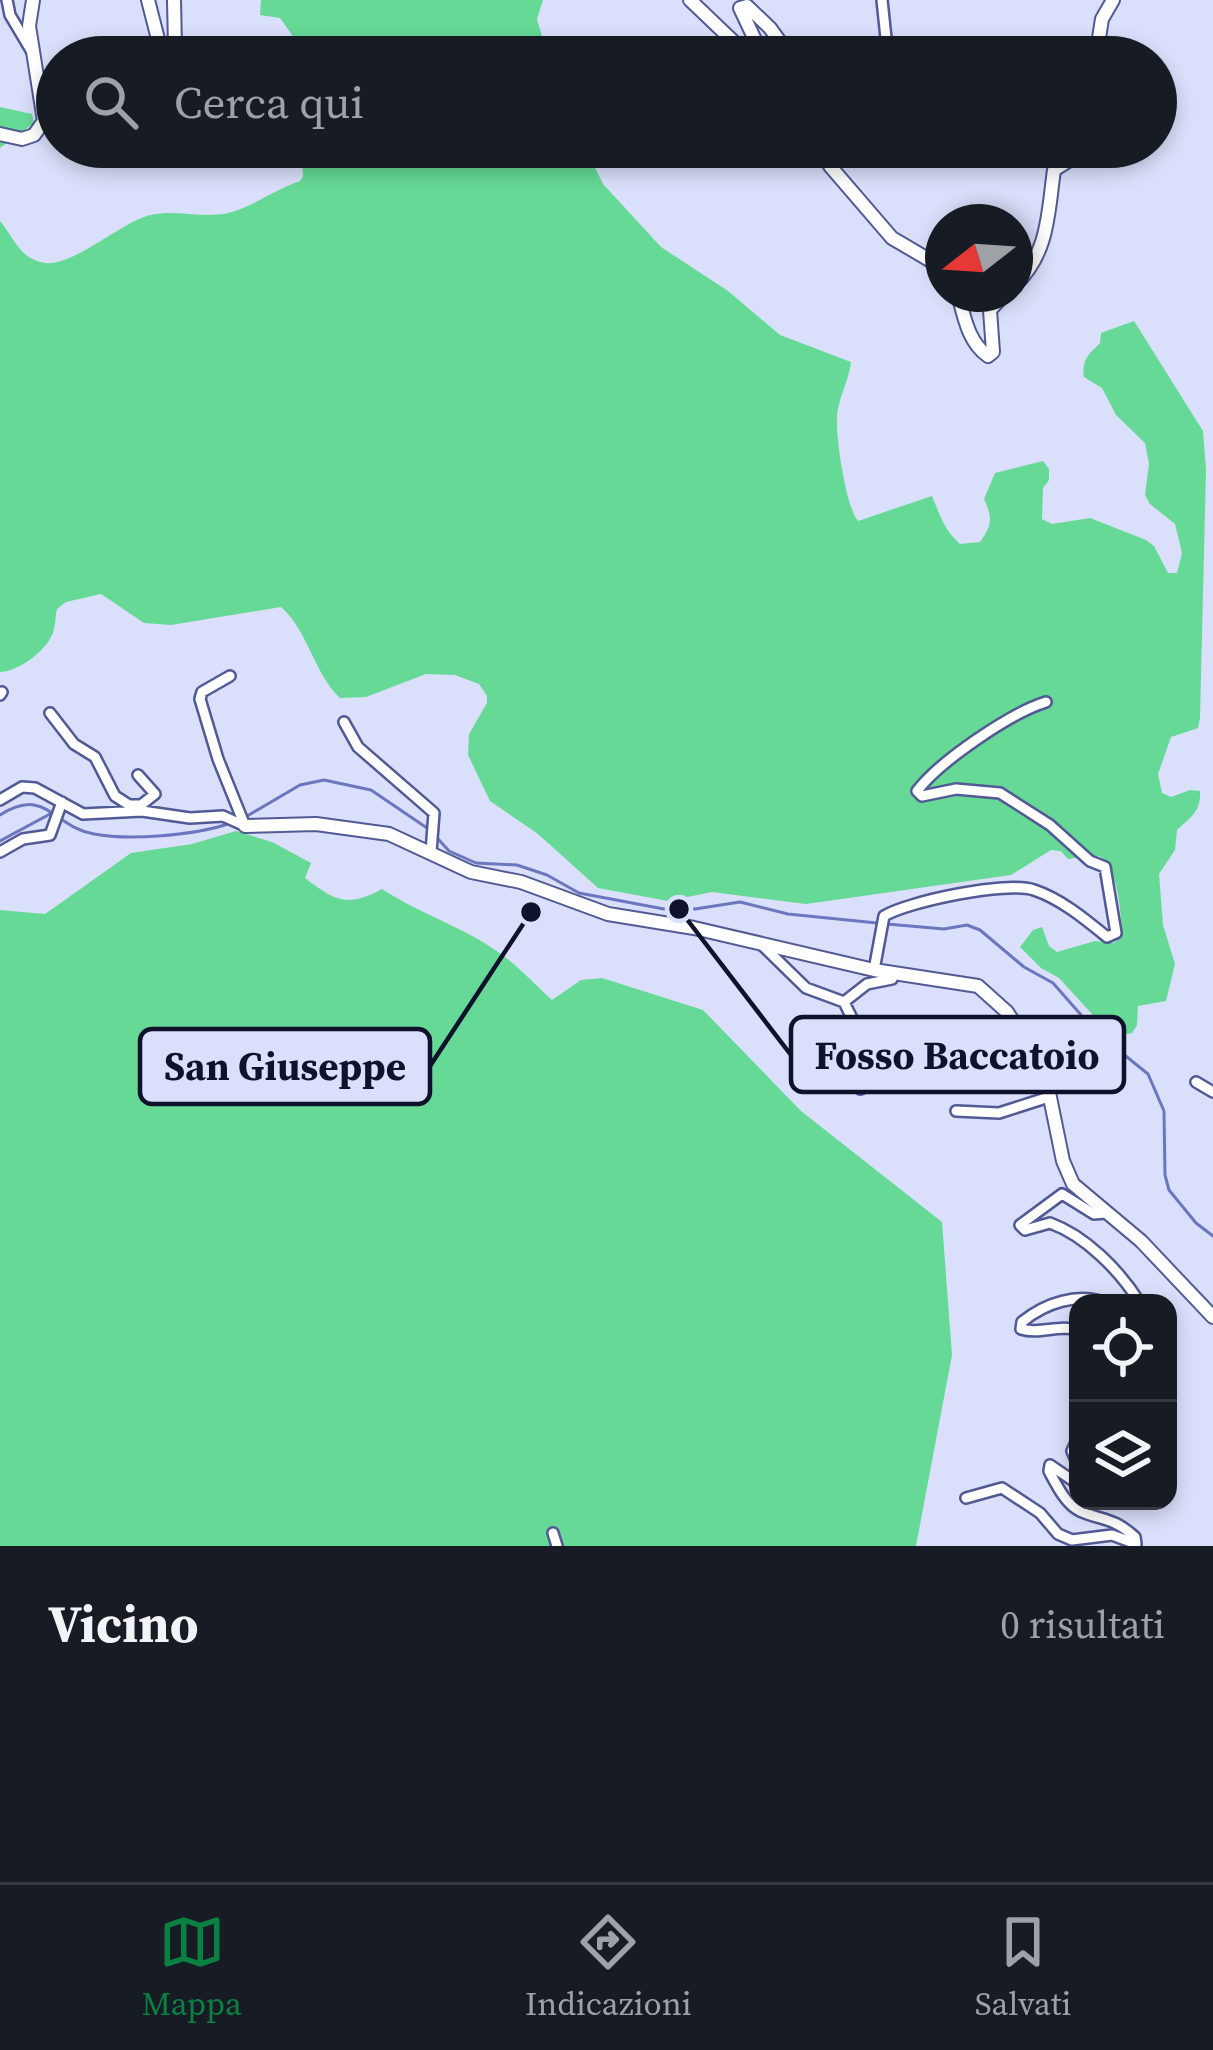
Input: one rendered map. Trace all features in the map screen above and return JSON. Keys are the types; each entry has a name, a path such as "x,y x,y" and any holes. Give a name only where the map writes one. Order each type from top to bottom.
{"street":[{"path":"7,0 10,15 32,52"},
{"path":"33,0 29,17 36,75"},
{"path":"148,0 157,36"},
{"path":"174,0 175,36"},
{"path":"690,0 728,36"},
{"path":"882,0 886,36"},
{"path":"1099,36 1113,0"},
{"path":"753,36 740,8 747,6 757,14 774,36"},
{"path":"0,134 22,139 36,132"},
{"path":"832,168 892,238 925,257"},
{"path":"1033,261 1050,224 1057,168"},
{"path":"963,312 968,331 988,356 993,352 990,312"},
{"path":"230,676 200,696 245,826"},
{"path":"874,970 881,923 890,912 938,898 1031,889 1086,919 1107,937 1116,933 1105,867 1076,851 1050,825 987,789 922,796 917,791 956,756 1021,710 1046,703"},
{"path":"50,713 74,744 94,757 115,796 129,805 190,818 223,815 245,826 292,823 389,834 432,846 471,872 521,882 608,914 694,928 874,970 960,980 986,991 1021,1030 1044,1068 1067,1173 1080,1194 1141,1241 1213,1316"},
{"path":"344,722 358,747 428,804 436,825 432,846"},
{"path":"0,800 22,787 35,788 83,814 142,808 155,794 138,775"},
{"path":"0,852 23,839 50,835 61,804"},
{"path":"763,946 806,988 844,1002 880,1079 860,1089"},
{"path":"844,1002 867,984 892,979 894,973"},
{"path":"1047,1080 1116,1051"},
{"path":"873,1057 889,1053 915,1059 962,1085"},
{"path":"1196,1082 1213,1092"},
{"path":"956,1111 999,1113 1049,1097"},
{"path":"1106,1213 1094,1214 1062,1194 1020,1225 1024,1230 1050,1223 1071,1233 1134,1294"},
{"path":"1069,1303 1039,1309 1022,1322 1022,1329 1069,1327"},
{"path":"1069,1478 1050,1465 1049,1471 1069,1501"},
{"path":"966,1498 1002,1489 1072,1540 1112,1534 1136,1544 1135,1537 1117,1523 1078,1510"},
{"path":"553,1533 557,1546"}],"green space":[{"path":"261,0 543,0 537,19 542,36 293,36 280,18 260,15"},
{"path":"0,107 32,114 34,123 0,148"},
{"path":"302,168 595,168 603,184 661,247 728,291 780,335 851,362 837,432 845,485 858,521 932,496 946,528 960,544 980,542 989,526 984,499 995,473 1043,461 1049,480 1043,488 1042,519 1052,524 1090,518 1146,540 1168,573 1177,573 1182,553 1175,524 1145,495 1149,464 1145,443 1116,415 1102,388 1084,377 1085,362 1100,343 1101,333 1134,321 1203,431 1206,470 1200,718 1198,728 1171,737 1158,774 1162,793 1171,797 1200,791 1197,809 1177,830 1175,850 1159,874 1163,925 1175,964 1166,1001 1138,1006 1132,1033 1113,1037 1059,978 1020,947 1033,930 1042,927 1049,946 1057,952 1095,941 1114,943 1122,937 1114,879 1098,856 1068,859 1061,851 1051,850 1011,875 806,904 712,892 668,901 598,888 538,834 490,801 468,755 469,734 487,703 479,684 455,675 426,674 366,697 340,698 281,607 171,625 144,623 101,594 66,602 57,609 51,637 40,651 0,672 0,221 30,258 56,262 151,215 232,212 303,176"},
{"path":"236,831 272,842 311,863 305,878 333,897 359,899 382,889 472,936 508,959 552,1000 581,980 602,978 703,1010 801,1111 942,1222 952,1355 916,1546 0,1546 0,910 45,914 131,853 192,844"}],"waterway":[{"path":"242,819 300,785 324,780 371,790 430,830 449,851 476,863 517,865 579,893 664,909 740,902 788,914 877,923"},
{"path":"0,815 16,807 39,806 80,830 125,837 180,834 228,824"},
{"path":"0,841 50,814"},
{"path":"887,924 944,929 967,925 1053,983 1096,1032 1148,1074 1164,1111 1169,1190 1213,1236"}],"place":[{"name":"Fosso Baccatoio","path":"679,909"},
{"name":"San Giuseppe","path":"531,912"}]}
